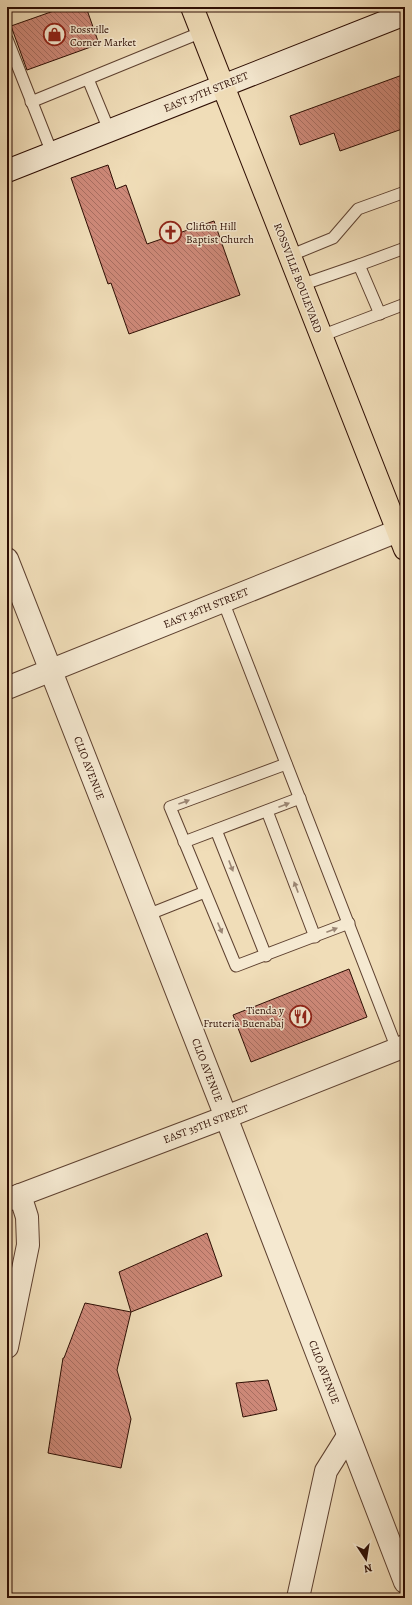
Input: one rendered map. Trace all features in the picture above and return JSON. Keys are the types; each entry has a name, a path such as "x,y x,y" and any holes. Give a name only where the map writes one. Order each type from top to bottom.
{"highway":[{"name":"ROSSVILLE BOULEVARD","path":"192,7 301,286 403,536"}],"street":[{"name":"EAST 37TH STREET","path":"7,171 405,14"},
{"name":"EAST 36TH STREET","path":"7,688 223,602 403,536"},
{"name":"CLIO AVENUE","path":"7,559 226,1117 405,1582"},
{"name":"EAST 35TH STREET","path":"14,1198 226,1117 401,1047"},
{"path":"7,1347 28,1245 27,1217 14,1198"},
{"path":"298,1598 326,1471 348,1436"}],"lane":[{"path":"31,102 202,32"},
{"path":"7,39 52,153"},
{"path":"88,79 109,130"},
{"path":"290,256 333,238 358,209 405,192"},
{"path":"301,286 405,248"},
{"path":"359,265 380,314"},
{"path":"321,336 405,304"},
{"path":"223,602 349,924 401,1047"},
{"path":"286,764 170,807 236,966 349,924"},
{"path":"184,842 300,798"},
{"path":"267,811 315,937"},
{"path":"216,830 266,956"},
{"path":"147,915 205,892"}],"building":[{"name":"Rossville Corner Market","path":"65,7 86,7 99,44 27,70 11,26"},
{"path":"405,74 405,128 340,151 334,133 300,145 290,116"},
{"path":"108,165 116,189 126,185 147,244 214,221 240,295 129,334 111,283 108,284 71,178"},
{"name":"Tienda y Fruteria Buenabaj","path":"349,969 367,1017 251,1062 233,1015"},
{"path":"207,1233 222,1276 131,1312 119,1272"},
{"path":"85,1303 131,1312 117,1370 131,1419 121,1468 48,1453 63,1358"},
{"path":"268,1380 277,1410 243,1417 236,1383"}],"place":[{"name":"Rossville Corner Market","path":"55,35"},
{"name":"Clifton Hill Baptist Church","path":"171,232"},
{"name":"Tienda y Fruteria Buenabaj","path":"300,1016"}]}
